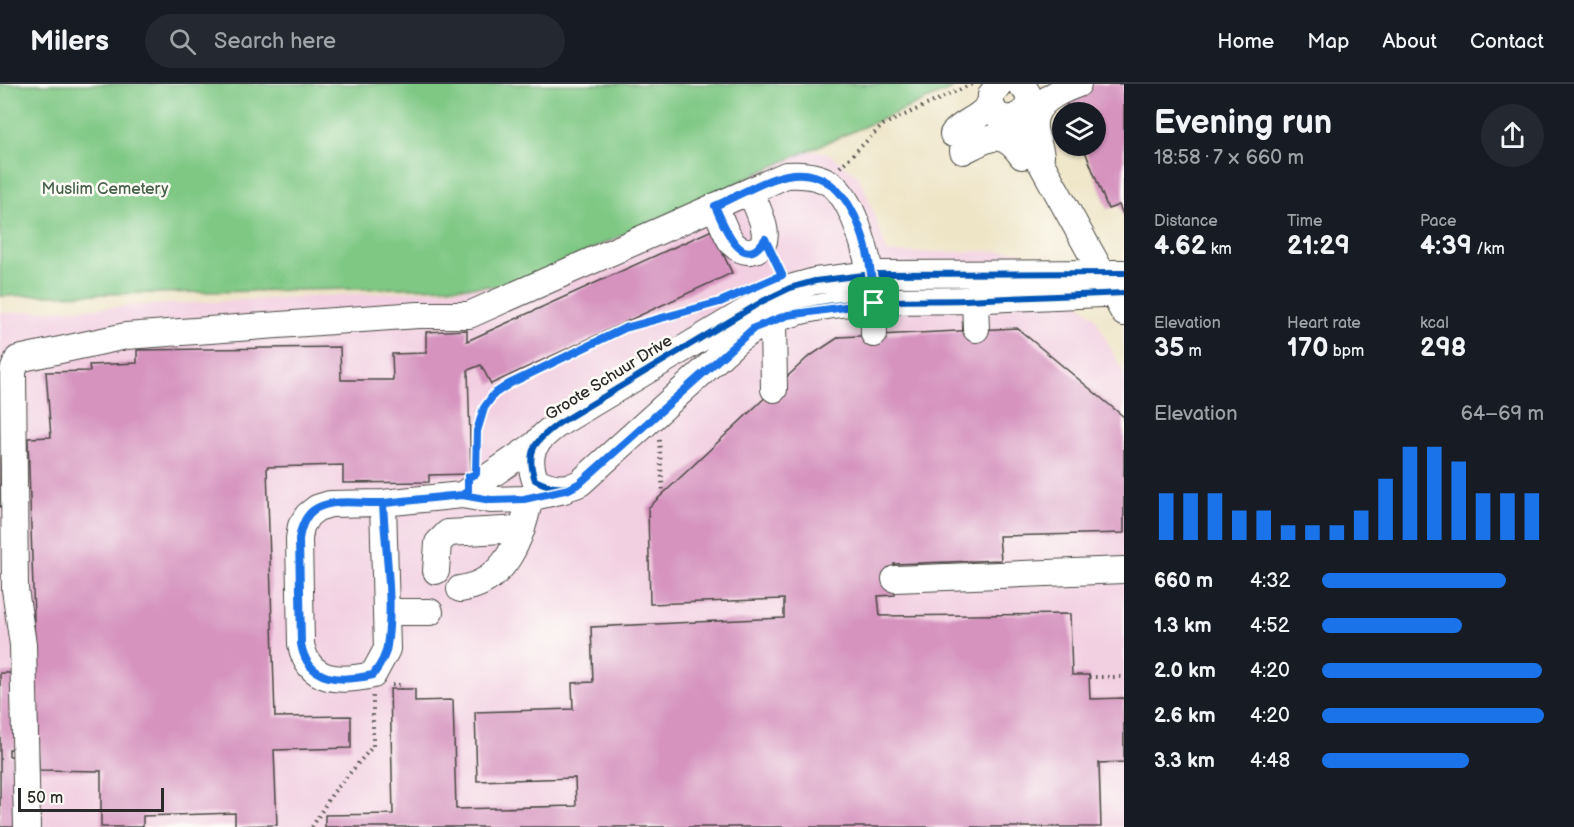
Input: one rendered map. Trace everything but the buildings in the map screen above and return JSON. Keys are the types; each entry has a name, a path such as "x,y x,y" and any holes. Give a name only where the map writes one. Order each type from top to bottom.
{"street":[{"path":"1045,170 1021,156 1010,140 1004,137 958,142 961,125 1010,96 1055,84"},
{"path":"1010,96 1047,100 1078,84"},
{"path":"383,503 388,612 387,649 373,675 355,679 327,677 312,669 304,659 301,644 299,539 301,526 317,508 330,504 383,503 462,495 491,500 531,497 569,489 580,483 739,339 773,320 815,310 874,303 975,299 1117,289 1045,170 1010,96"},
{"path":"1010,96 1014,127 1030,153 1045,170"},
{"path":"27,827 23,645 15,589 13,370 18,359 126,336 418,315 469,315 786,175 803,174 828,181 849,203 869,258 874,303 874,334"},
{"path":"715,206 733,243 741,250 750,251 760,246 765,239 765,227 750,191"},
{"name":"Groote Schuur Drive","path":"462,495 536,444 558,424 763,301 790,288 815,281 872,274 1117,289"},
{"path":"975,299 976,329"},
{"path":"773,320 774,389"},
{"path":"536,444 531,455 535,480 569,489"},
{"path":"460,589 471,588 499,571 507,562 522,529 531,497"},
{"path":"436,572 438,543 448,533 522,529"},
{"path":"895,579 1124,570"},
{"path":"388,612 430,612"}],"path":[{"path":"828,181 863,142 883,125 972,84"},
{"path":"476,464 477,431 484,408 494,394 519,378 634,324 720,302"},
{"path":"654,417 660,427 657,435 662,448 663,492"},
{"path":"470,445 476,445"},
{"path":"312,827 332,794 373,746 373,675"},
{"path":"1089,677 1124,677"}],"shaded area":[{"path":"807,151 821,151 832,156 856,174 864,187 888,253 1019,251 1094,316 1124,374 1124,827 0,827 0,313 511,286"}],"green space":[{"name":"Muslim Cemetery","path":"0,84 953,84 952,89 807,151 511,286 0,296"}],"cycle path":[{"path":"1124,273 872,274 815,281 790,288 763,301 558,424 543,436 534,448 531,461 535,480 558,488 580,483 739,339 764,324 790,314 819,307 878,301 965,300 1124,293"}],"route":[{"path":"874,303 788,315 754,328 580,483 569,489 524,499 491,500 462,495 383,503 388,612 387,649 381,663 373,675 355,679 327,677 312,669 304,659 301,644 299,539 301,526 308,515 317,508 330,504 383,503 462,495 468,491 468,477 476,474 477,431 484,408 494,394 528,373 625,328 642,321 699,309 720,302 782,275 770,245 765,239 760,246 750,251 741,250 733,243 715,206 786,175 803,174 828,181 849,203 869,258 874,303"}]}
